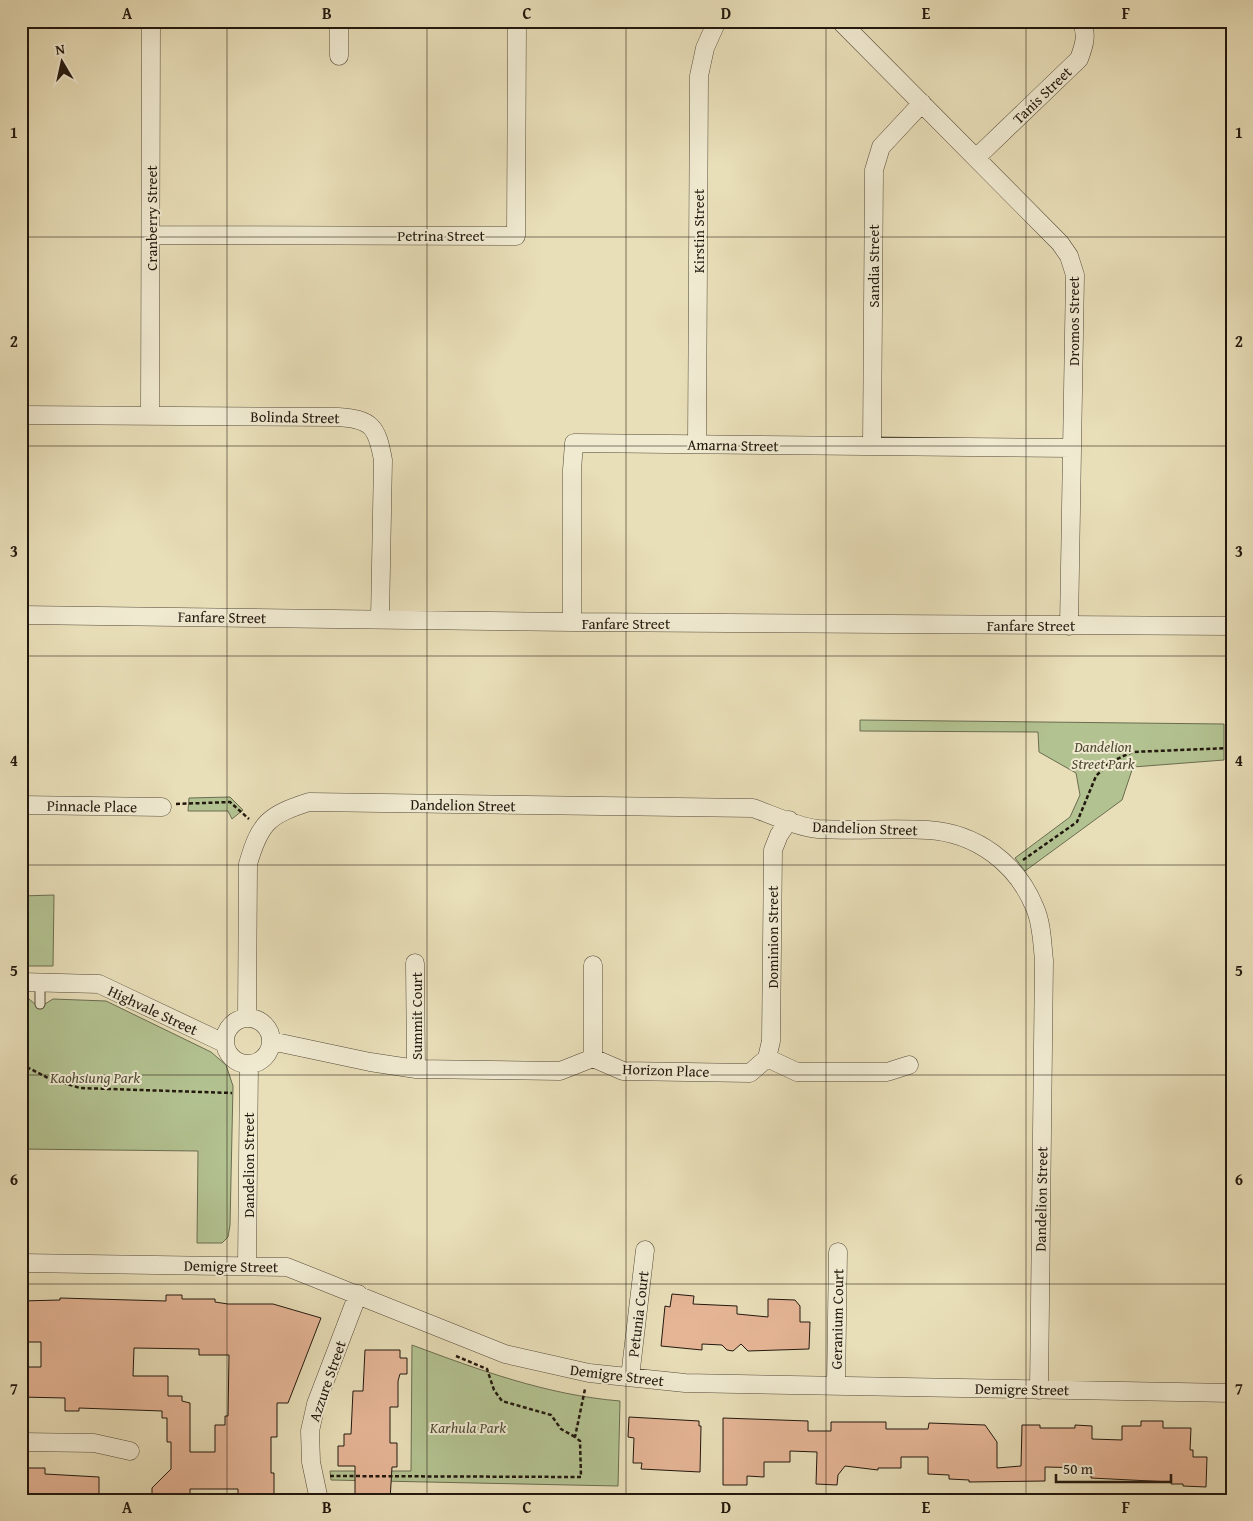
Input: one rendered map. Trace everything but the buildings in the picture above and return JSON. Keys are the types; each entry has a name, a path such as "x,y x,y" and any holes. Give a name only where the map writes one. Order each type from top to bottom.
{"street":[{"name":"Cranberry Street","path":"150,415 152,21"},
{"path":"339,21 339,56"},
{"name":"Petrina Street","path":"151,235 516,236 518,21"},
{"name":"Kirstin Street","path":"697,444 699,76 705,48 717,21"},
{"name":"Dromos Street","path":"840,21 1060,243 1069,256 1075,275 1069,626"},
{"name":"Tanis Street","path":"976,158 1079,59 1085,44 1084,28 1081,21"},
{"name":"Sandia Street","path":"872,446 874,170 881,147 922,104"},
{"name":"Bolinda Street","path":"21,415 358,418 372,426 379,438 383,460 380,619"},
{"name":"Amarna Street","path":"572,622 572,470 574,443 1072,448"},
{"name":"Fanfare Street","path":"21,615 572,622 1232,626"},
{"name":"Dandelion Street","path":"247,1017 248,864 254,841 261,829 282,811 309,802 753,808 816,829 930,830 964,837 992,852 1012,869 1036,909 1041,932 1044,960 1039,1390"},
{"name":"Pinnacle Place","path":"21,805 162,807"},
{"name":"Dominion Street","path":"767,1058 772,1041 773,850 789,820"},
{"name":"Summit Court","path":"415,963 416,1069"},
{"path":"271,1041 370,1062 416,1069 560,1071 593,1058 593,966"},
{"name":"Highvale Street","path":"21,982 99,984 224,1043"},
{"path":"247,1017 258,1019 264,1024 271,1041 264,1058 249,1064 235,1061 230,1056 224,1043 230,1026 236,1020 247,1017"},
{"name":"Horizon Place","path":"593,1058 623,1071 750,1073 767,1058"},
{"path":"767,1058 797,1072 887,1072 909,1065"},
{"name":"Dandelion Street","path":"247,1265 249,1064"},
{"name":"Petunia Court","path":"630,1377 645,1250"},
{"name":"Geranium Court","path":"836,1386 838,1252"},
{"name":"Demigre Street","path":"21,1263 287,1267 505,1354 589,1373 684,1382 1232,1393"},
{"name":"Azzure Street","path":"319,1500 314,1480 310,1430 316,1404 358,1294"},
{"path":"21,1442 94,1443 130,1451"}],"lane":[{"path":"40,982 40,1004"}],"path":[{"path":"1012,869 1077,822 1096,776 1109,763 1132,752 1229,748"},
{"path":"162,807 178,803 230,802 261,829"},
{"path":"21,1064 48,1078 80,1088 248,1093"},
{"path":"314,1480 331,1476 581,1477 580,1441 561,1430 551,1414 502,1401 494,1390 487,1369 456,1356"},
{"path":"575,1437 589,1373"}],"green space":[{"name":"Dandelion Street Park","path":"860,720 1224,724 1224,760 1133,767 1122,800 1025,871 1015,858 1070,817 1080,795 1076,773 1039,752 1038,732 860,731"},
{"path":"230,797 243,810 232,819 228,811 188,811 189,798"},
{"path":"54,895 53,966 21,966 21,896"},
{"name":"Kaohsiung Park","path":"21,999 29,999 35,1004 45,1004 53,999 106,1001 211,1052 226,1065 233,1086 230,1225 228,1237 222,1243 197,1243 198,1151 21,1149"},
{"name":"Karhula Park","path":"412,1345 488,1372 540,1387 593,1398 620,1401 618,1486 331,1480 330,1471 411,1471"}]}
